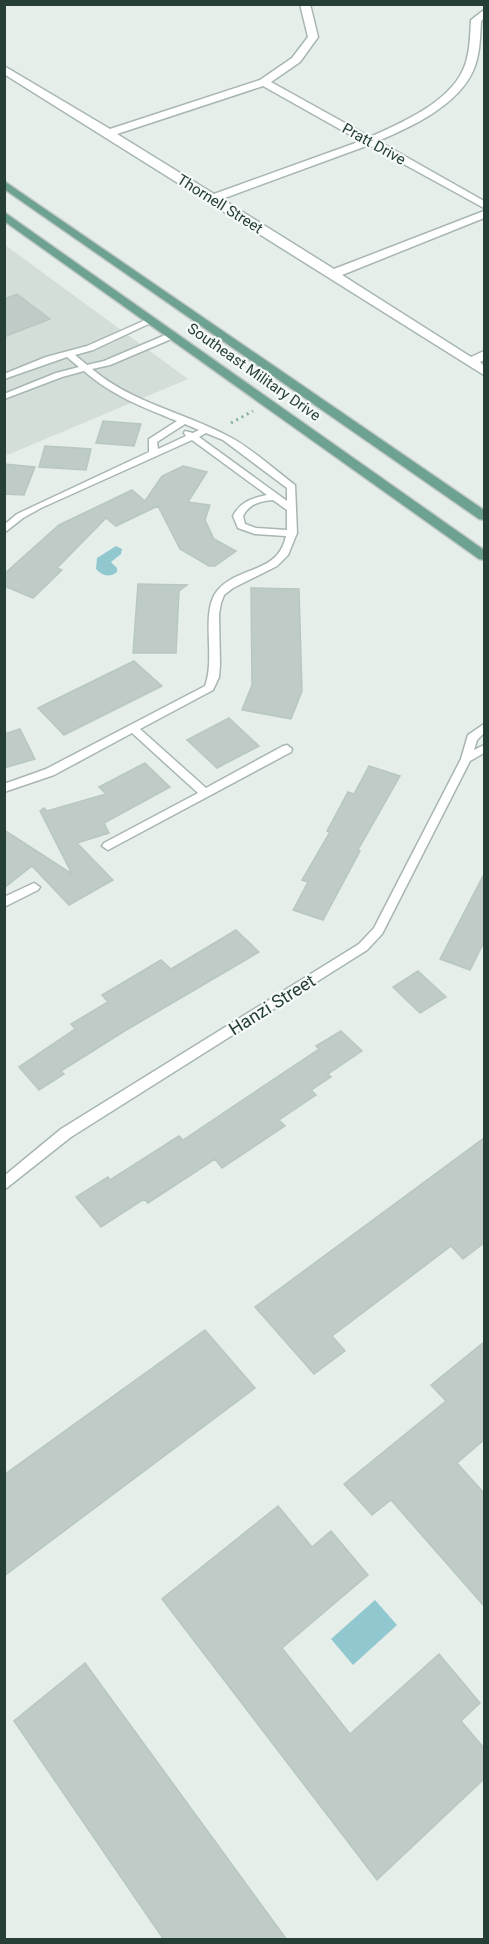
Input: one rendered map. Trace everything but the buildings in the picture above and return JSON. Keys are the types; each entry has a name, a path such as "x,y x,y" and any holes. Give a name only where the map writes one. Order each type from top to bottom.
{"main road":[{"name":"Southeast Military Drive","path":"4,184 188,328 484,516"},
{"name":"Southeast Military Drive","path":"4,215 188,328 484,556"}],"street":[{"path":"109,133 264,82 296,60 313,37 305,4"},
{"path":"211,199 369,142 438,104 461,82 472,62 476,20 484,13"},
{"name":"Thornell Street","path":"4,69 484,371"},
{"name":"Pratt Drive","path":"264,82 484,205"},
{"path":"333,274 484,214"},
{"path":"471,362 484,355"}],"lane":[{"path":"4,377 90,348 168,314"},
{"path":"4,397 59,375 107,363 188,328"},
{"path":"4,788 50,772 209,688 216,675 214,613 220,594 233,584 277,562 286,550 292,533 290,508 292,487 226,438 177,421 105,385 69,354"},
{"path":"177,421 193,438 290,508"},
{"path":"154,454 152,441 177,421"},
{"path":"4,530 20,516 38,506 193,438 206,430"},
{"path":"291,497 254,500 241,508 238,516 242,526 255,531 292,533"},
{"name":"Hanzi Street","path":"4,1184 66,1133 363,947 378,931 466,759 472,738 484,728"},
{"path":"134,729 205,793"},
{"path":"108,846 287,748"},
{"path":"466,759 484,749"},
{"path":"4,903 34,887"}],"shaded area":[{"path":"5,245 188,379 5,456"}],"water":[{"path":"116,546 122,549 121,554 111,562 117,568 117,572 109,576 103,575 96,569 97,558"},
{"path":"375,1600 397,1625 353,1665 331,1639"}]}
